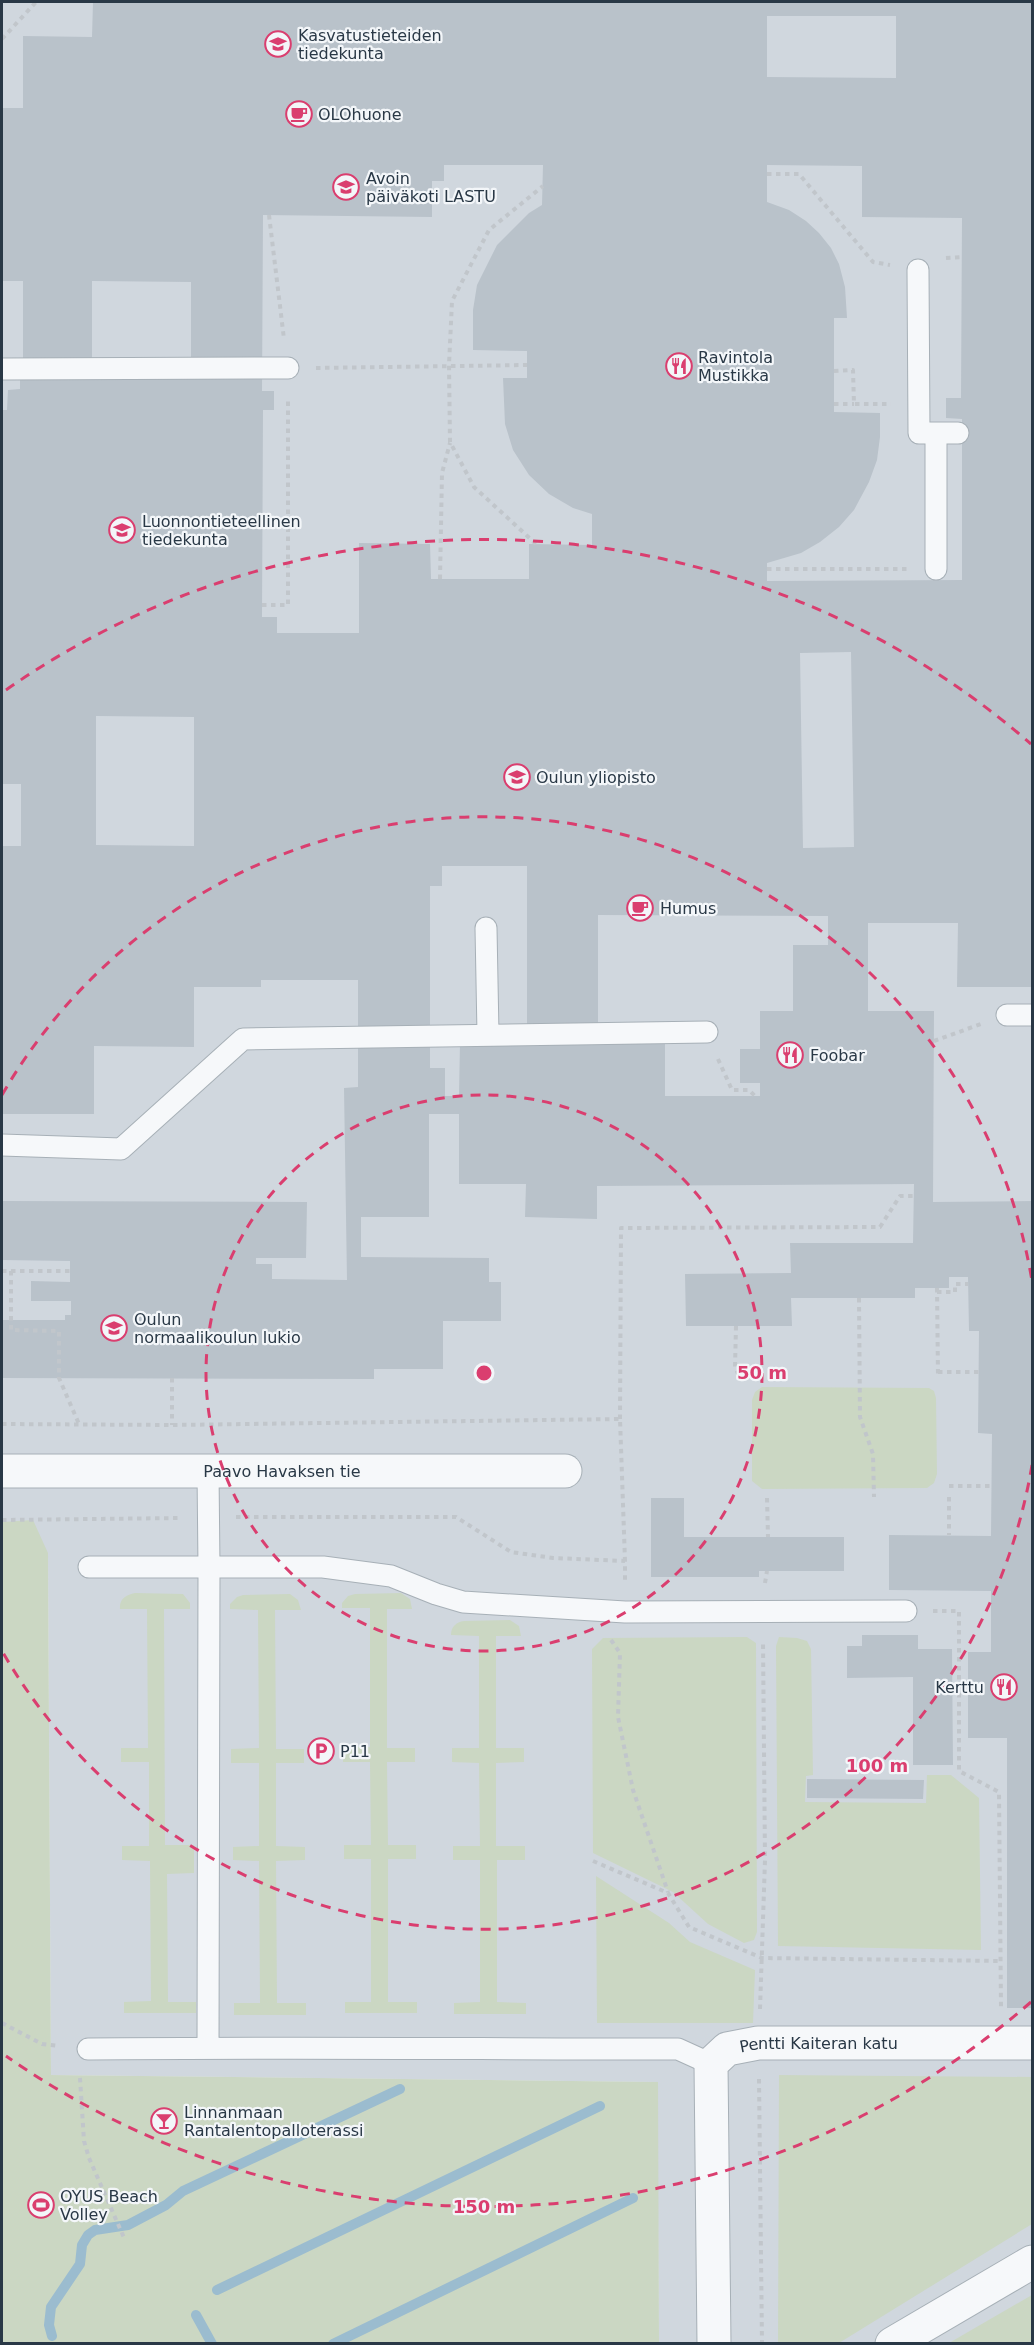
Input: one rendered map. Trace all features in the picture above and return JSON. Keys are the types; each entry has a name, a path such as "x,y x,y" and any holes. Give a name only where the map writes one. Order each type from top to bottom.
{"street":[{"name":"Paavo Havaksen tie","path":"2,1470 565,1471"},
{"name":"Pentti Kaiteran katu","path":"711,2064 727,2049 758,2043 1032,2043"},
{"path":"711,2064 714,2343"},
{"path":"891,2343 1032,2262"}],"lane":[{"path":"918,270 919,433 958,433"},
{"path":"2,369 288,368"},
{"path":"936,433 936,569"},
{"path":"486,928 488,1034"},
{"path":"1007,1015 1032,1015"},
{"path":"2,1145 121,1149 243,1039 707,1032"},
{"path":"208,1471 207,1517 210,1567 208,2048"},
{"path":"89,1567 323,1567 391,1576 463,1602 625,1612 906,1611"},
{"path":"88,2049 678,2049 711,2064"}],"path":[{"path":"2,39 36,2"},
{"path":"767,174 798,174 873,262 918,270 940,258 962,257"},
{"path":"440,579 442,473 450,442 449,365 452,301 489,230 543,186"},
{"path":"262,605 288,605 288,368 269,215"},
{"path":"288,368 527,365"},
{"path":"834,371 853,370 854,404"},
{"path":"834,404 918,404"},
{"path":"450,442 474,487 536,544"},
{"path":"766,569 936,569"},
{"path":"934,1041 1007,1015"},
{"path":"707,1032 732,1090 749,1090 754,1096"},
{"path":"625,1584 620,1419 621,1228 880,1227 900,1196 914,1196"},
{"path":"2,1271 70,1271"},
{"path":"11,1271 11,1330 59,1331 60,1378 79,1424"},
{"path":"968,1284 955,1284 955,1292 937,1290 938,1374 979,1372"},
{"path":"859,1299 860,1417 873,1454 874,1497"},
{"path":"736,1326 735,1367 740,1378"},
{"path":"172,1378 172,1425"},
{"path":"2,1424 172,1425 620,1419"},
{"path":"949,1486 992,1486"},
{"path":"949,1497 949,1535"},
{"path":"767,1498 768,1537"},
{"path":"2,1520 456,1517 511,1552 554,1558 626,1561"},
{"path":"587,1609 621,1653 618,1717 633,1790 668,1893 689,1927 762,1958 1001,1961"},
{"path":"762,1611 765,1860 758,2043 762,2343"},
{"path":"906,1611 959,1611 959,1771 999,1792 1001,2018"},
{"path":"593,1861 668,1893"},
{"path":"2,2023 42,2044 88,2049 79,2082 81,2126 89,2158 124,2237"}],"shaded area":[{"name":"Oulun yliopisto","path":"2,2 1032,2 1032,2305 970,2343 659,2343 657,2082 51,2075 48,1554 2,1552"}],"green space":[{"path":"762,1387 929,1388 934,1391 936,1398 937,1474 934,1483 927,1488 762,1489 752,1481 752,1400 755,1392"},
{"path":"33,1520 48,1553 51,2075 658,2082 659,2343 2,2343 2,1522"},
{"path":"135,1593 183,1594 190,1603 190,1609 164,1609 165,1845 194,1845 194,1873 167,1874 168,2002 196,2002 196,2013 124,2013 124,2002 151,2001 150,1861 122,1860 122,1846 149,1846 149,1762 121,1762 121,1748 148,1748 147,1609 120,1609 124,1598"},
{"path":"401,1593 410,1599 412,1609 387,1609 387,1748 415,1748 415,1762 387,1762 388,1845 416,1845 416,1859 388,1859 388,2002 417,2002 417,2013 345,2013 345,2002 371,2002 371,1859 344,1859 344,1845 371,1845 370,1762 343,1762 343,1747 370,1747 370,1608 342,1608 342,1603 348,1596 355,1594"},
{"path":"290,1594 298,1600 301,1610 275,1610 276,1749 304,1749 304,1763 276,1763 276,1846 305,1847 305,1860 276,1861 277,2003 306,2003 306,2015 234,2015 234,2003 260,2003 259,1861 233,1860 233,1847 259,1846 259,1763 231,1763 231,1749 259,1748 258,1610 230,1609 230,1604 243,1595"},
{"path":"510,1620 519,1626 521,1636 496,1636 496,1748 524,1748 524,1762 496,1763 496,1846 525,1846 525,1860 497,1860 497,2002 526,2003 526,2014 454,2014 454,2003 480,2002 480,1860 453,1860 453,1846 480,1846 479,1763 452,1762 452,1748 479,1748 479,1636 451,1635 451,1632 456,1624 464,1621"},
{"path":"747,1637 756,1643 757,1932 754,1940 744,1943 708,1924 673,1892 593,1853 592,1649 603,1638"},
{"path":"779,1637 807,1641 811,1649 813,1775 806,1776 805,1802 926,1803 927,1775 951,1775 979,1798 981,1950 778,1946 776,1646"},
{"path":"596,1876 669,1923 690,1942 755,1970 753,2023 597,2023"},
{"path":"779,2075 1032,2077 1032,2224 839,2343 778,2343"},
{"path":"1032,2295 1032,2343 949,2343"}],"building":[{"path":"93,2 1032,2 1032,987 957,987 958,923 868,923 868,1011 934,1011 933,1202 1032,1201 1032,2008 1007,2008 1007,1738 968,1738 968,1652 991,1652 991,1591 889,1590 889,1535 991,1536 992,1434 978,1433 979,1331 969,1331 968,1277 949,1277 949,1288 915,1288 915,1298 791,1298 792,1326 686,1326 685,1274 791,1273 790,1243 913,1243 914,1184 597,1186 597,1219 525,1217 526,1184 459,1184 459,1114 429,1114 429,1217 361,1217 361,1257 489,1258 489,1282 501,1282 501,1321 443,1321 443,1369 374,1369 374,1379 2,1378 2,1320 65,1320 65,1315 71,1315 71,1301 31,1301 31,1281 70,1282 70,1261 2,1260 2,1201 307,1202 306,1258 256,1258 256,1264 272,1264 272,1279 347,1280 344,1088 358,1087 358,980 261,980 261,987 194,987 194,1047 94,1046 94,1114 2,1114 2,846 21,846 21,784 2,784 2,410 7,410 8,390 20,389 20,375 23,375 23,281 2,281 2,108 23,108 23,36 92,37","holes":["767,16 896,16 896,78 767,77","444,165 543,165 542,205 529,213 497,245 477,285 473,310 473,350 527,351 527,378 503,378 505,424 513,450 529,475 549,494 573,508 592,514 592,545 529,544 529,579 431,579 430,544 359,543 359,633 277,633 277,617 262,617 263,410 274,410 274,391 262,391 263,215 432,217 432,181 444,181","767,165 862,166 862,217 962,218 961,398 946,398 946,418 962,419 962,580 767,581 767,563 801,553 820,542 839,527 854,510 869,482 877,460 880,437 880,413 834,412 834,318 847,318 845,287 839,264 831,248 806,221 789,210 767,202","92,281 191,282 191,379 92,379","851,652 854,847 803,848 800,653","96,716 194,717 194,846 96,845","442,866 527,866 527,1043 460,1043 459,1096 445,1096 445,1068 430,1068 430,886 442,886","598,915 828,916 828,945 793,945 793,1011 760,1011 760,1049 740,1049 740,1083 760,1083 760,1096 665,1096 665,1044 598,1044"]},
{"path":"651,1498 684,1498 684,1537 844,1537 844,1571 759,1571 759,1577 651,1577"},
{"path":"862,1635 918,1635 918,1649 952,1649 953,1765 913,1765 913,1677 847,1678 847,1646 862,1646"},
{"path":"807,1779 924,1780 923,1799 807,1798"}],"waterway":[{"path":"52,2336 49,2325 51,2307 80,2264 82,2245 88,2235 95,2230 128,2225 166,2205 183,2191 400,2089"},
{"path":"217,2290 600,2106"},
{"path":"333,2344 633,2198"},
{"path":"196,2315 212,2344"}],"place":[{"name":"Kasvatustieteiden tiedekunta","path":"278,44"},
{"name":"OLOhuone","path":"299,114"},
{"name":"Avoin päiväkoti LASTU","path":"346,187"},
{"name":"Ravintola Mustikka","path":"679,366"},
{"name":"Luonnontieteellinen tiedekunta","path":"122,530"},
{"name":"Oulun yliopisto","path":"517,777"},
{"name":"Humus","path":"640,908"},
{"name":"Foobar","path":"790,1055"},
{"name":"Oulun normaalikoulun lukio","path":"114,1328"},
{"name":"Kerttu","path":"1004,1687"},
{"name":"P11","path":"321,1751"},
{"name":"Linnanmaan Rantalentopalloterassi","path":"164,2121"},
{"name":"OYUS Beach Volley","path":"41,2205"}]}
